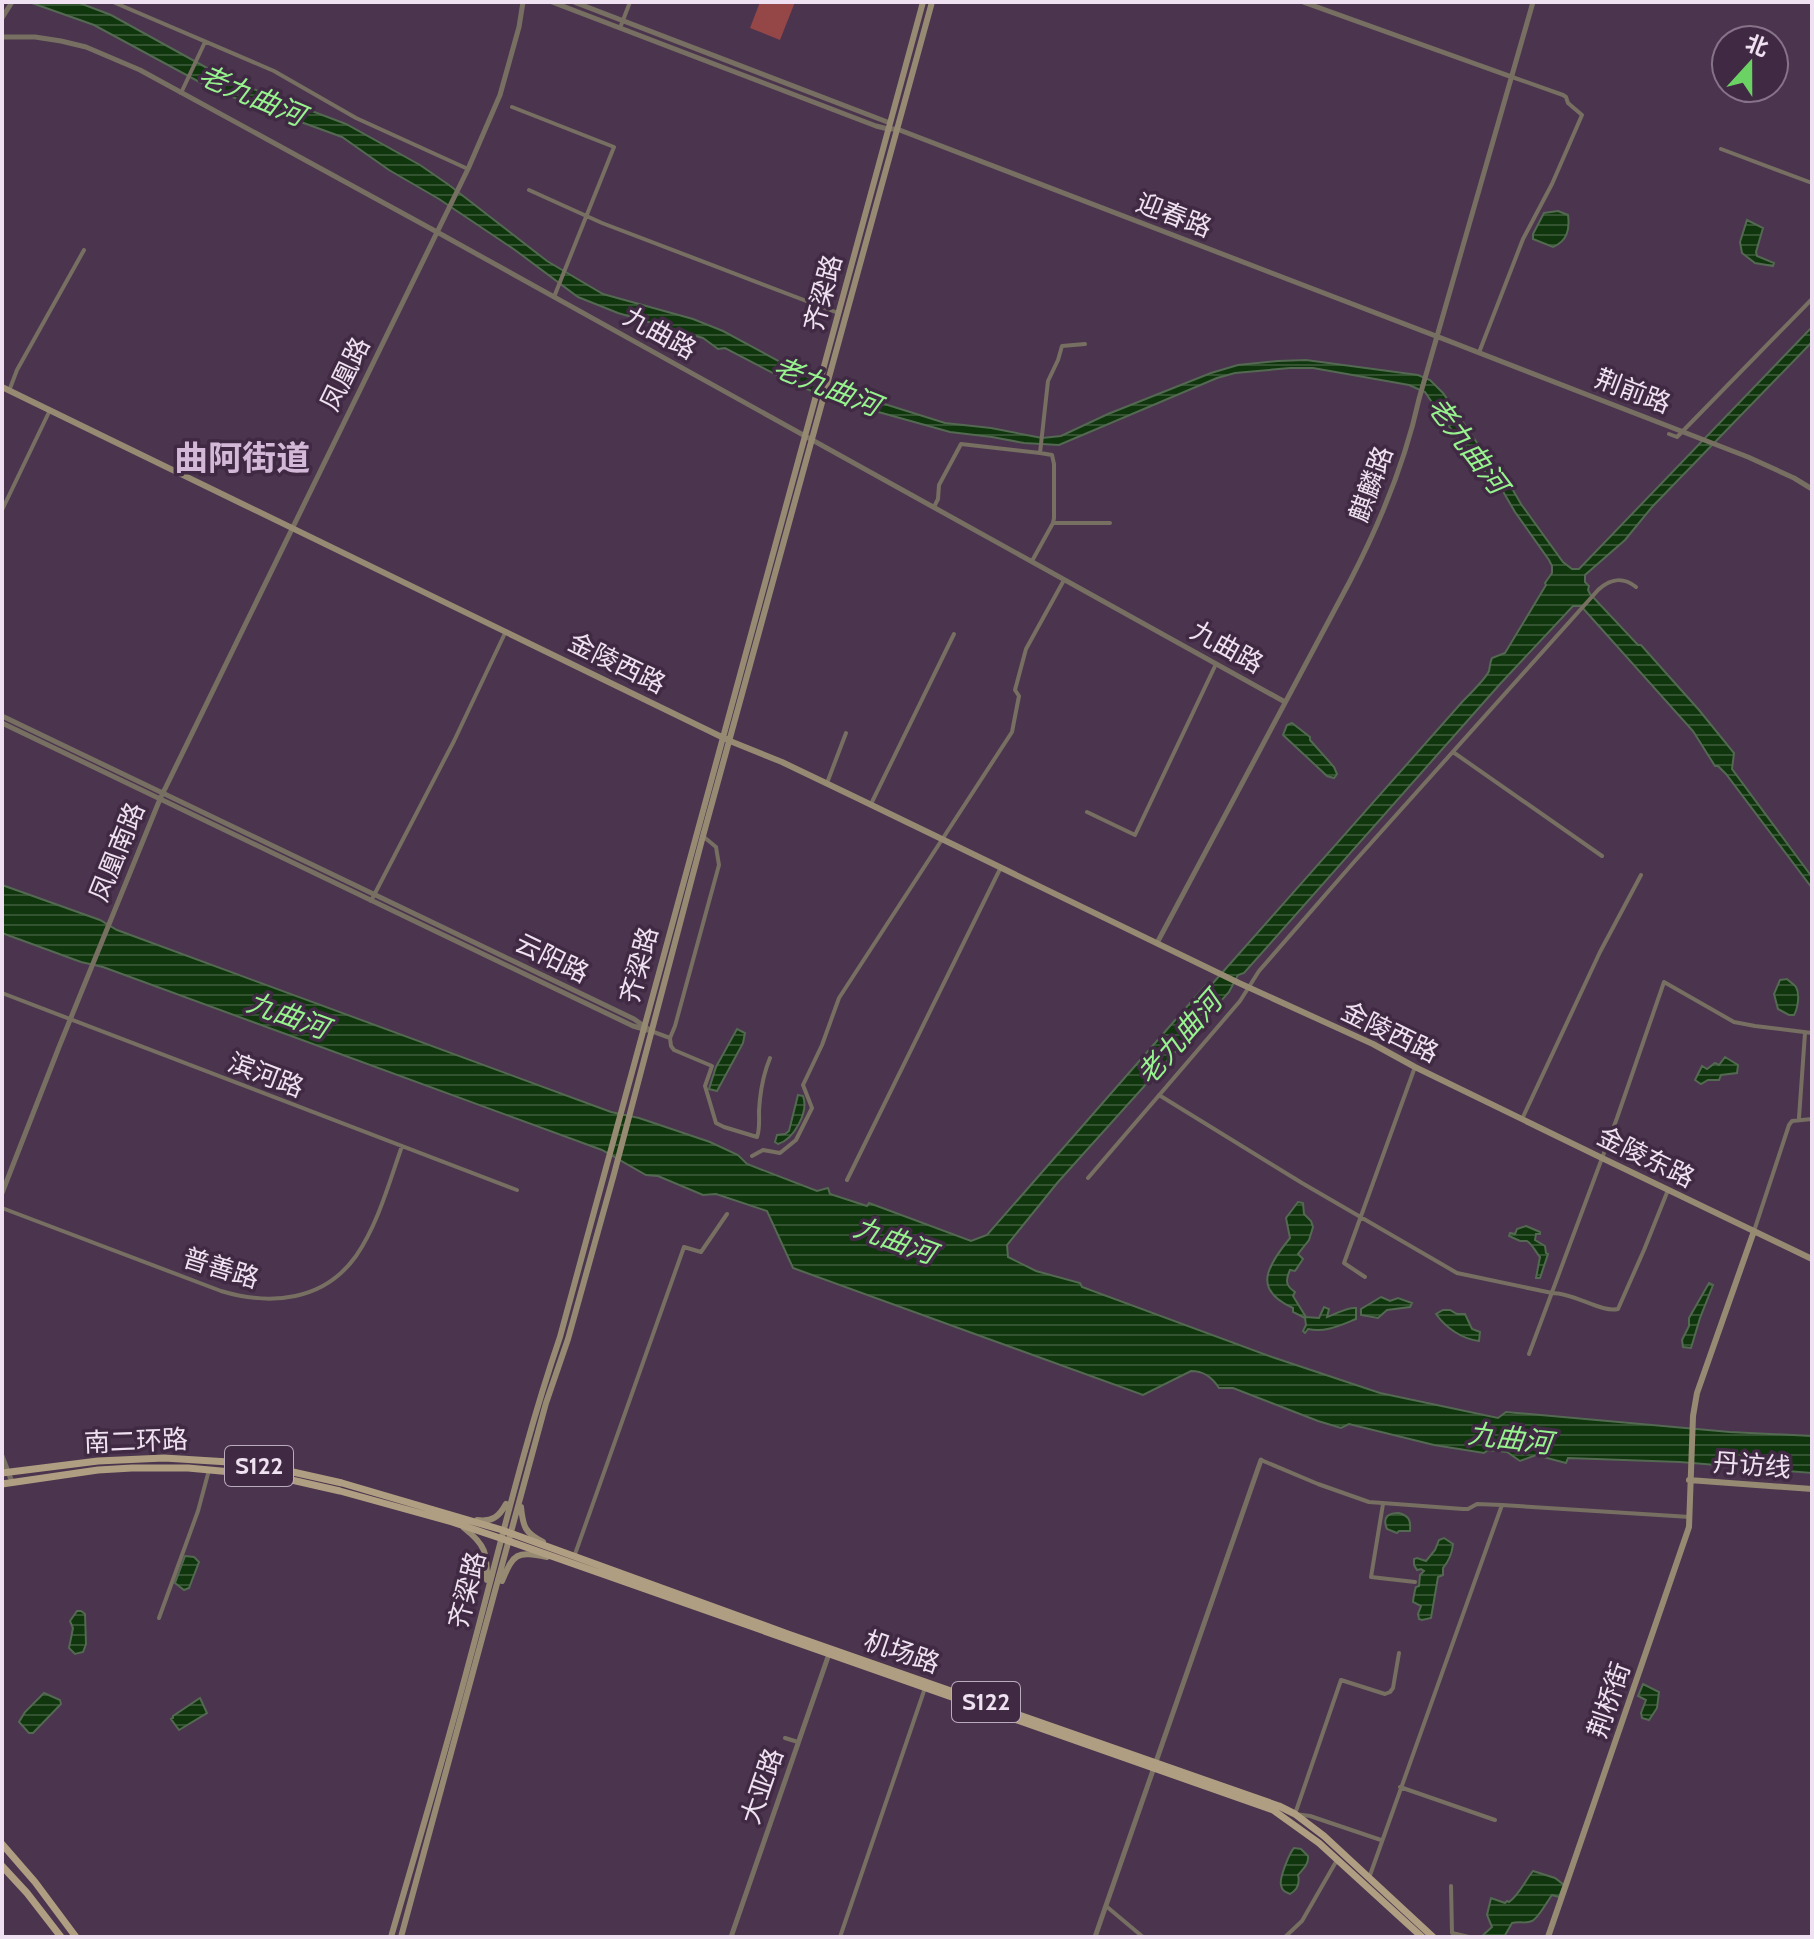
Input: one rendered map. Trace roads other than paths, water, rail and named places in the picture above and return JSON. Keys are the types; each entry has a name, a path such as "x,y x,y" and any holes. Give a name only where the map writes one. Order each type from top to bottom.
{"main road":[{"name":"齐梁路","path":"824,379 923,2"},
{"name":"齐梁路","path":"391,1937 487,1591 520,1499 546,1403 568,1339 614,1174 643,1027 730,741 812,439 838,313 897,129 932,2"},
{"name":"金陵西路","path":"5,389 730,741 827,783 1239,983 1373,1044 1522,1119"},
{"name":"齐梁路","path":"401,1937 494,1595 512,1494 538,1400 560,1337 605,1171 651,1031 722,737 805,435 820,397"},
{"name":"金陵东路","path":"1522,1119 1812,1259"},
{"name":"荆桥街","path":"1548,1937 1689,1527 1693,1416 1697,1393 1754,1231"},
{"name":"南二环路","path":"4,1473 98,1461 164,1458 229,1462 275,1468 506,1536"},
{"name":"南二环路","path":"12,1482 66,1473 132,1468 188,1468 304,1478"},
{"name":"丹访线","path":"1690,1477 1812,1489"},
{"path":"2,1487 12,1482"},
{"path":"463,1522 493,1520 512,1494"},
{"path":"520,1499 526,1530 569,1557"},
{"path":"463,1522 485,1551 487,1591"},
{"name":"机场路","path":"506,1536 926,1685 1262,1799 1295,1814 1324,1836 1433,1937"},
{"path":"494,1595 514,1558 522,1554 569,1557"},
{"name":"机场路","path":"1156,1765 1273,1810 1292,1821 1422,1937"},
{"path":"2,1843 76,1937"},
{"path":"2,1864 61,1937"}],"street":[{"path":"2,18 12,2"},
{"path":"113,2 274,71 356,118 468,169"},
{"name":"凤凰路","path":"161,796 468,169 500,95 523,2"},
{"name":"迎春路","path":"552,2 621,25 1437,335"},
{"name":"迎春路","path":"574,2 621,25"},
{"path":"621,25 630,2"},
{"path":"1303,2 1563,95 1582,115 1552,184 1523,239 1480,350"},
{"name":"麒麟路","path":"1157,943 1386,507 1412,428 1533,2"},
{"name":"九曲路","path":"2,37 35,37 86,47 140,70 1285,702"},
{"path":"181,93 205,42"},
{"path":"512,107 614,147 554,297"},
{"path":"1721,149 1812,183"},
{"path":"529,190 602,223 838,313"},
{"path":"5,389 84,250"},
{"path":"1669,434 1677,437 1812,299"},
{"name":"荆前路","path":"1437,335 1748,457 1812,489"},
{"path":"1040,452 1048,381 1062,346 1085,344"},
{"path":"2,510 50,410"},
{"path":"934,507 939,485 961,444 1052,455 1053,523 1032,562"},
{"path":"1053,523 1110,523"},
{"path":"752,1156 763,1150 780,1153 796,1140 812,1108 803,1085 839,998 1012,732 1019,696 1015,690 1026,649 1064,580"},
{"path":"1088,1178 1240,1001 1259,971 1593,595 1608,581 1632,583 1636,587"},
{"path":"373,898 454,741 506,631"},
{"path":"871,804 954,634"},
{"path":"1087,812 1135,835 1216,664"},
{"name":"云阳路","path":"2,716 373,898 634,1019 651,1031"},
{"name":"云阳路","path":"2,723 161,796"},
{"path":"827,783 846,733"},
{"path":"1453,752 1602,856"},
{"name":"凤凰南路","path":"70,1019 161,796"},
{"path":"700,835 716,847 719,865 670,1038 671,1046 712,1066 705,1086 716,1123 757,1137 763,1076 770,1058"},
{"path":"847,1180 1001,867"},
{"path":"1522,1119 1600,952 1641,875"},
{"path":"1529,1354 1664,982 1734,1022 1812,1033"},
{"name":"滨河路","path":"2,993 517,1190"},
{"path":"2,1193 70,1019"},
{"path":"651,1031 670,1038"},
{"path":"1799,1119 1805,1033"},
{"path":"1365,1277 1344,1263 1415,1067"},
{"path":"1159,1095 1457,1273 1561,1293 1608,1311 1618,1309 1668,1190"},
{"path":"1754,1231 1789,1125 1799,1119 1812,1119"},
{"name":"普善路","path":"2,1208 221,1291 263,1300 284,1299 308,1293 344,1271 376,1218 402,1146"},
{"path":"569,1557 684,1247 701,1252 727,1214"},
{"path":"2,1456 4,1473 12,1482"},
{"path":"1095,1937 1261,1460 1318,1484 1383,1504 1463,1509 1477,1504 1502,1505 1690,1517"},
{"path":"159,1618 198,1511 209,1470"},
{"path":"1383,1504 1371,1577 1415,1582"},
{"path":"1369,1878 1502,1505"},
{"name":"大亚路","path":"731,1937 830,1651"},
{"path":"1381,1840 1310,1816 1295,1814 1341,1680 1385,1694 1390,1692 1399,1653"},
{"path":"840,1937 926,1685"},
{"path":"785,1738 798,1742"},
{"path":"1400,1787 1495,1820"},
{"path":"1285,1937 1302,1921 1338,1860"},
{"path":"1451,1886 1450,1935 1469,1937"},
{"path":"1106,1906 1143,1937"}],"water":[{"path":"29,2 77,2 111,15 227,79 346,124 420,165 547,261 603,294 693,319 723,331 806,376 945,423 1042,438 1061,436 1108,414 1238,365 1306,360 1418,375 1430,380 1443,393 1563,562 1572,569 1579,569 1812,327 1812,342 1652,507 1625,540 1585,575 1585,582 1590,594 1641,645 1734,753 1732,769 1812,877 1812,888 1726,774 1715,766 1693,731 1581,606 1573,606 1244,973 1238,975 1229,992 1058,1182 1007,1245 1008,1257 1036,1271 1080,1283 1082,1287 1272,1357 1380,1393 1498,1418 1506,1412 1730,1432 1812,1436 1812,1473 1680,1462 1568,1458 1566,1463 1536,1455 1520,1461 1507,1452 1488,1450 1484,1453 1434,1445 1349,1424 1341,1428 1233,1388 1219,1388 1207,1375 1196,1371 1143,1395 793,1268 767,1211 716,1194 703,1195 658,1176 646,1175 602,1150 2,933 2,885 611,1112 710,1142 738,1155 747,1164 817,1191 828,1188 830,1194 867,1206 869,1203 971,1241 987,1235 1206,985 1213,983 1481,682 1489,671 1492,658 1505,653 1552,573 1549,560 1497,481 1488,475 1425,392 1409,385 1313,368 1235,373 1059,445 950,432 839,401 796,385 725,348 718,349 703,338 618,313 578,297 515,250 342,137 216,91 94,25"},
{"path":"1558,211 1568,215 1568,230 1562,242 1553,247 1533,239 1544,213"},
{"path":"1747,220 1763,228 1757,256 1774,263 1773,266 1755,263 1742,253 1740,242"},
{"path":"1292,723 1310,737 1334,767 1337,774 1334,778 1327,776 1283,735 1287,725"},
{"path":"1787,979 1798,993 1794,1015 1778,1009 1774,994 1780,980"},
{"path":"737,1029 745,1033 743,1043 717,1091 709,1089 716,1067"},
{"path":"1725,1057 1738,1065 1737,1073 1721,1075 1719,1080 1701,1084 1695,1080 1702,1066 1707,1069 1715,1063 1719,1065"},
{"path":"798,1095 803,1096 802,1117 790,1137 778,1144 775,1142 777,1135 789,1131"},
{"path":"1298,1202 1303,1203 1304,1214 1313,1227 1309,1240 1298,1254 1303,1259 1295,1271 1290,1270 1287,1277 1288,1285 1295,1292 1293,1296 1306,1317 1319,1318 1324,1307 1329,1309 1327,1317 1356,1308 1356,1319 1327,1329 1308,1329 1305,1333 1305,1318 1280,1301 1268,1285 1270,1268 1290,1238 1286,1218"},
{"path":"1526,1226 1540,1232 1535,1240 1545,1246 1548,1254 1540,1278 1536,1278 1540,1257 1532,1246 1527,1241 1509,1236"},
{"path":"1709,1283 1713,1285 1691,1348 1683,1347 1689,1318"},
{"path":"1381,1297 1412,1303 1410,1307 1387,1310 1378,1318 1361,1315 1361,1309"},
{"path":"1443,1310 1465,1314 1472,1329 1480,1332 1479,1341 1461,1335 1445,1324 1436,1314"},
{"path":"1399,1513 1409,1519 1410,1531 1397,1533 1387,1529 1387,1516"},
{"path":"1444,1538 1453,1544 1452,1551 1443,1568 1443,1575 1438,1577 1431,1618 1422,1620 1418,1614 1421,1606 1413,1602 1420,1575 1424,1571 1417,1570 1414,1559 1426,1561 1439,1540"},
{"path":"185,1556 194,1557 199,1562 189,1588 184,1590 175,1583"},
{"path":"77,1611 85,1614 86,1644 83,1652 75,1654 69,1648 73,1628 70,1621"},
{"path":"1643,1684 1659,1692 1657,1708 1649,1720 1642,1718 1641,1713 1646,1700 1638,1696"},
{"path":"44,1693 60,1700 61,1704 33,1733 29,1733 19,1722"},
{"path":"200,1698 207,1713 179,1730 171,1719"},
{"path":"1294,1848 1301,1849 1308,1859 1298,1875 1297,1886 1290,1894 1283,1890 1281,1882"},
{"path":"1533,1871 1555,1878 1564,1885 1559,1897 1552,1895 1534,1920 1512,1923 1504,1937 1481,1937 1492,1927 1487,1915 1491,1898 1509,1902"}],"district":[{"name":"曲阿街道","path":"242,458"}],"water label":[{"name":"老九曲河","path":"252,95"},
{"name":"老九曲河","path":"827,386"},
{"name":"老九曲河","path":"1468,445"},
{"name":"九曲河","path":"288,1015"},
{"name":"老九曲河","path":"1179,1038"},
{"name":"九曲河","path":"895,1240"},
{"name":"九曲河","path":"1510,1438"}]}
